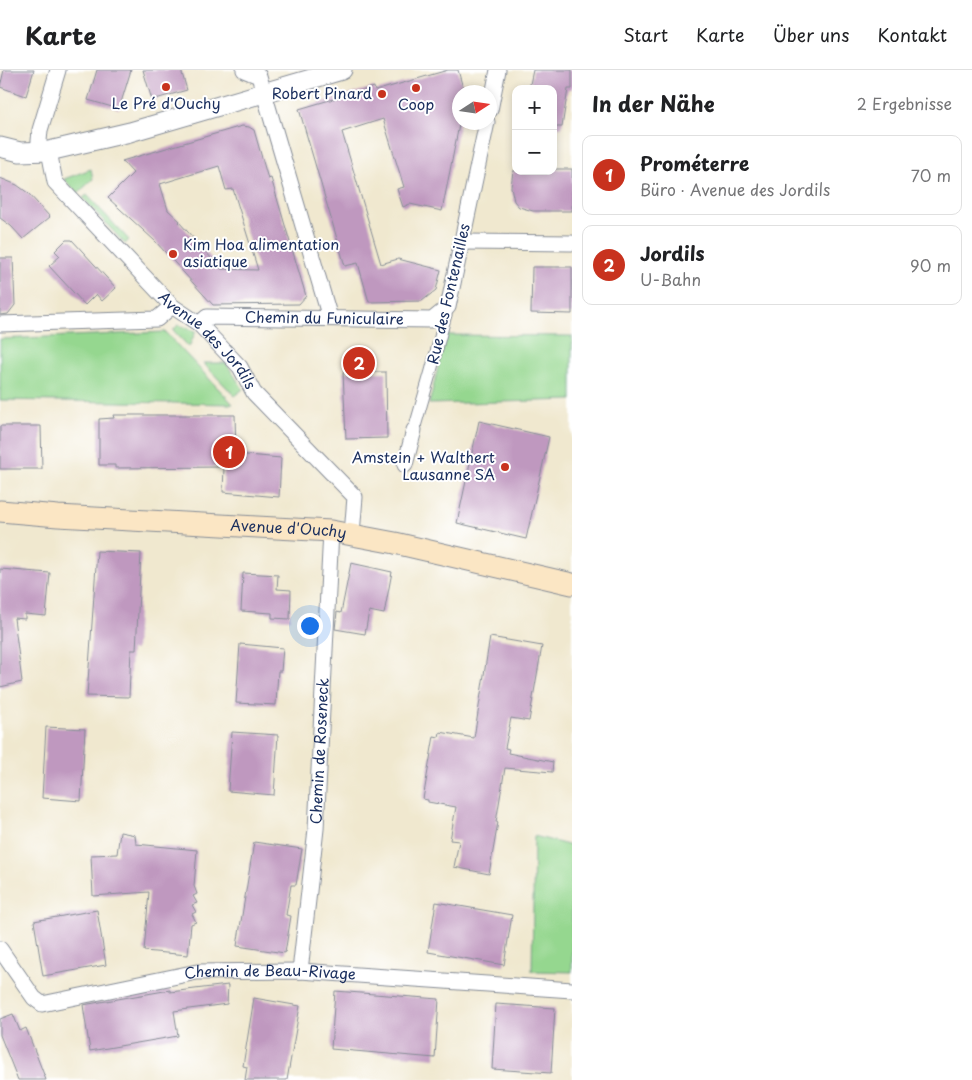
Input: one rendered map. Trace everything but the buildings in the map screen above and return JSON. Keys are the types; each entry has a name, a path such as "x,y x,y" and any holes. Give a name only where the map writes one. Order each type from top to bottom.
{"main road":[{"name":"Avenue d'Ouchy","path":"0,511 88,518 331,530 572,584"}],"street":[{"name":"Avenue des Jordils","path":"58,70 40,130 44,152 55,182 172,306 199,324 240,367 254,393 355,497 352,534"},
{"path":"244,70 259,76 330,318"},
{"path":"0,147 20,152 44,152 130,132 342,70"},
{"path":"495,85 498,70"},
{"name":"Rue des Fontenailles","path":"405,464 448,307 485,130"},
{"path":"463,242 572,243"},
{"path":"0,324 157,319 172,306"},
{"name":"Chemin du Funiculaire","path":"199,324 207,317 432,320 448,307"},
{"name":"Chemin de Roseneck","path":"300,971 316,829 331,530"},
{"name":"Chemin de Beau-Rivage","path":"0,949 34,998 42,1004 197,972 300,971 572,990"}],"green space":[{"path":"91,169 93,179 78,193 64,179"},
{"path":"87,195 129,240 125,244 83,198"},
{"path":"178,325 196,331 189,347 173,330"},
{"path":"165,332 233,404 0,400 0,339"},
{"path":"446,335 572,336 572,400 429,404"},
{"path":"203,363 226,363 243,389 235,396"},
{"path":"534,836 572,846 572,972 532,971"}],"place":[{"name":"Le Pré d'Ouchy","path":"166,87"},
{"name":"Coop","path":"416,88"},
{"name":"Robert Pinard","path":"382,94"},
{"name":"Kim Hoa alimentation asiatique","path":"173,254"},
{"name":"Jordils","path":"359,363"},
{"name":"Prométerre","path":"229,452"},
{"name":"Amstein + Walthert Lausanne SA","path":"505,467"}]}
